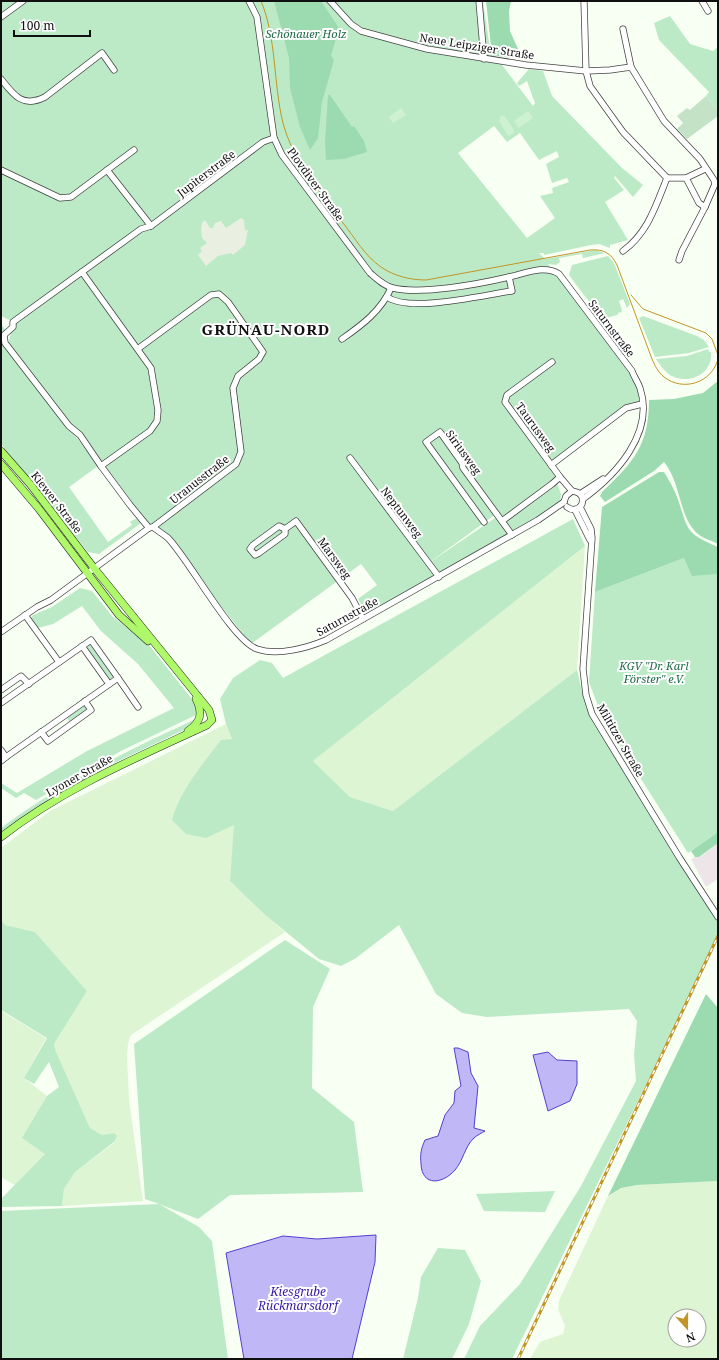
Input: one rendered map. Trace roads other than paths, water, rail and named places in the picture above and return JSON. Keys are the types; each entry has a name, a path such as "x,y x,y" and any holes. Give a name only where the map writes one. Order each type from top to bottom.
{"main road":[{"name":"Kiewer Straße","path":"1,451 30,484 94,568 191,690"},
{"name":"Kiewer Straße","path":"1,464 38,509 86,574 119,615 168,661"},
{"name":"Lyoner Straße","path":"172,740 195,726 200,718 200,706 191,690"},
{"name":"Lyoner Straße","path":"1,837 27,818 75,788 172,740 207,725 212,720 209,710 191,690"}],"street":[{"path":"1,17 23,1"},
{"name":"Plovdiver Straße","path":"248,1 257,17 274,138 282,155 355,255 379,282 391,288 422,291 509,277 544,269 553,270"},
{"name":"Neue Leipziger Straße","path":"330,1 351,24 361,31 427,49 484,59 586,71 631,67"},
{"path":"479,1 484,59"},
{"path":"584,1 586,71 587,79 593,92 618,125 654,166 668,178 686,178 705,169"},
{"path":"702,1 708,11"},
{"path":"623,29 631,67 664,121 700,159 716,185 682,251 679,260"},
{"path":"1,78 15,96 25,102 36,101 45,97 102,53 114,70"},
{"name":"Jupiterstraße","path":"82,272 141,229 151,226 263,142 274,138"},
{"path":"1,170 60,198 71,197 134,150"},
{"path":"107,170 151,226"},
{"path":"624,251 634,243 648,225 668,178"},
{"path":"686,178 699,203 705,207"},
{"name":"Saturnstraße","path":"553,270 559,274 632,371 640,388 642,404 642,424 637,439 619,466 581,496"},
{"path":"101,466 150,431 157,421 158,410 153,374 138,348 82,272 13,322 13,327 4,335 3,339 69,426 80,435 101,466 130,506 151,528"},
{"path":"387,297 392,300 410,304 450,301 512,291 509,277"},
{"path":"342,339 369,320 387,297 391,288"},
{"name":"Uranusstraße","path":"94,568 151,528 236,464 241,452 234,388 238,376 259,359 263,352 228,302 222,296 215,294 204,300 138,348"},
{"name":"Taurusweg","path":"552,362 507,395 505,402 551,464 570,493"},
{"path":"551,464 626,408 642,404"},
{"name":"Siriusweg","path":"484,522 426,442 440,432 462,463 463,468 512,535"},
{"name":"Neptunweg","path":"350,458 439,577"},
{"path":"502,521 560,477"},
{"path":"570,493 581,496 578,508 566,504 570,493"},
{"name":"Saturnstraße","path":"151,528 168,539 250,645 258,649 284,651 308,647 326,640 566,504"},
{"name":"Miltitzer Straße","path":"578,508 593,549 583,669 586,695 592,714 679,858 718,917"},
{"name":"Marsweg","path":"285,529 279,526 253,545 250,548 252,552 255,555 260,553 285,534 285,529 296,521 352,598 362,619"},
{"path":"1,632 25,615 51,600 94,568"},
{"path":"25,615 59,662"},
{"path":"1,703 90,640 138,707"},
{"path":"82,646 109,684"},
{"path":"8,698 1,689 21,676 29,684"},
{"path":"1,761 118,678"},
{"path":"41,732 48,741 91,710 85,701"},
{"path":"63,717 69,726"},
{"path":"1,750 6,757"}],"water":[{"path":"454,1048 468,1052 471,1073 478,1086 474,1128 485,1131 471,1141 460,1162 450,1175 434,1181 425,1177 422,1171 421,1152 425,1140 438,1136 445,1115 454,1103 455,1091 461,1086"},
{"path":"548,1052 557,1060 577,1061 577,1084 570,1101 548,1111 533,1055"},
{"name":"Kiesgrube Rückmarsdorf","path":"376,1235 375,1262 352,1359 244,1359 226,1253 283,1236 317,1239"}],"tram line":[{"path":"261,1 270,30 283,123 293,150 308,176 360,246 375,263 397,275 426,280 590,250 603,251 610,255 617,265 652,359 657,369 664,377 672,382 680,384 696,383 710,374 718,359"},
{"path":"631,295 643,309 706,333 712,339 718,355"}],"railway":[{"path":"518,1359 718,936"}],"district":[{"name":"GRÜNAU-NORD","path":"266,329"}],"park label":[{"name":"Schönauer Holz","path":"306,33"},
{"name":"KGV \"Dr. Karl Förster\" e.V.","path":"654,671"}]}
